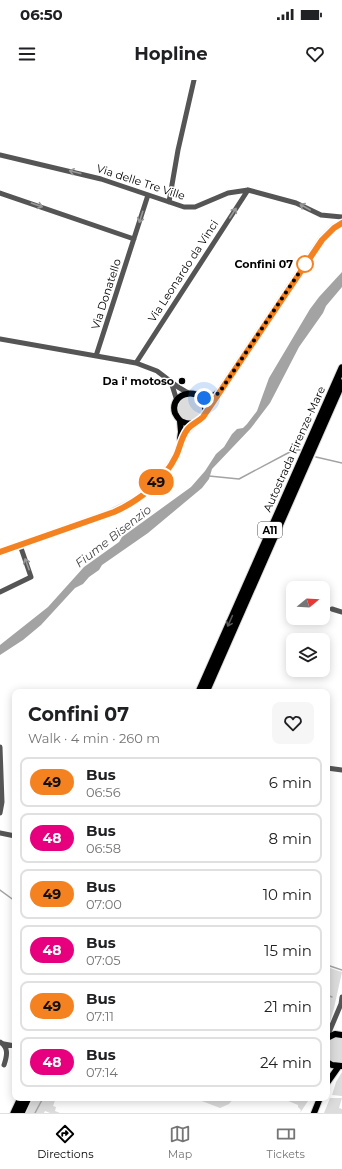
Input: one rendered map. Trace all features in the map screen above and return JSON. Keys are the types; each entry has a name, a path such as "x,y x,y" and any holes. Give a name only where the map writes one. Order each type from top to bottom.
{"highway":[{"name":"Autostrada Firenze-Mare","path":"200,689 342,368"},
{"name":"Autostrada Firenze-Mare","path":"207,689 342,383"},
{"path":"14,1113 20,1101"},
{"path":"21,1113 27,1101"}],"main road":[{"path":"0,552 110,513 126,506 151,487 169,467 178,452 185,433 192,424 201,419 322,240 330,231 342,223"},
{"path":"178,452 181,432 180,421 174,407 176,401 188,393 200,397 210,398 219,393"},
{"path":"200,397 205,406 205,412"},
{"path":"180,421 187,424 192,424"},
{"path":"330,1036 335,1034 342,1035"},
{"path":"330,1064 341,1066"},
{"path":"330,1079 341,1066"},
{"path":"314,1113 319,1101"}],"street":[{"path":"169,202 178,150 194,80"},
{"name":"Via delle Tre Ville","path":"0,155 101,179 184,207 192,207 228,193 248,190 296,202 321,215 342,217"},
{"name":"Via Leonardo da Vinci","path":"136,363 248,190"},
{"path":"0,193 134,239"},
{"name":"Via Donatello","path":"96,356 148,195"},
{"path":"0,339 136,363 157,371 188,393"},
{"path":"171,382 175,391 176,401"},
{"path":"0,592 31,577 20,545"},
{"path":"332,609 342,612"},
{"path":"0,746 2,802 0,813"},
{"path":"330,768 342,770"},
{"path":"0,833 12,835"},
{"path":"330,1031 341,1007 342,997"},
{"path":"2,1043 12,1045"},
{"path":"2,1043 7,1050 4,1065"}],"shaded area":[{"path":"342,272 342,287 326,306 323,313 299,347 270,403 251,428 212,469 209,479 202,488 148,533 102,565 99,570 89,577 83,584 75,588 41,625 23,640 0,655 0,645 48,607 84,567 119,542 122,537 191,487 205,471 216,454 224,447 232,434 237,429 243,428 257,411 269,378 310,309"},
{"path":"190,397 195,398 201,404 201,414 195,420 190,421 185,420 179,414 178,409 179,404 185,398"},
{"path":"330,968 342,972 330,1022"},
{"path":"336,1037 342,1038 342,1063 330,1060 330,1041"},
{"path":"342,1072 342,1096 332,1095 336,1082"},
{"path":"330,1098 342,1098 339,1108 342,1109 342,1113 324,1113"},
{"path":"32,1101 55,1101 53,1106 56,1107 55,1111 60,1113 50,1113 45,1111 44,1113 26,1113"},
{"path":"202,1101 232,1101 229,1104 220,1108"},
{"path":"288,1101 308,1101 300,1113 301,1110 298,1105"}],"waterway":[{"path":"209,476 239,479 294,450 300,450"},
{"path":"316,457 342,463"},
{"path":"0,890 12,899"},
{"path":"330,966 342,970"},
{"path":"35,1113 41,1101"}],"bus line":[{"name":"49","path":"0,552 114,512 142,496 169,467 176,456 186,431 192,424 203,417 322,240 334,228 342,223"}],"place":[{"name":"Confini 07","path":"305,264"},
{"name":"Da i' motoso","path":"182,381"}],"route":[{"path":"204,398 210,398 219,393 305,264"}],"water label":[{"name":"Fiume Bisenzio","path":"113,536"}]}
